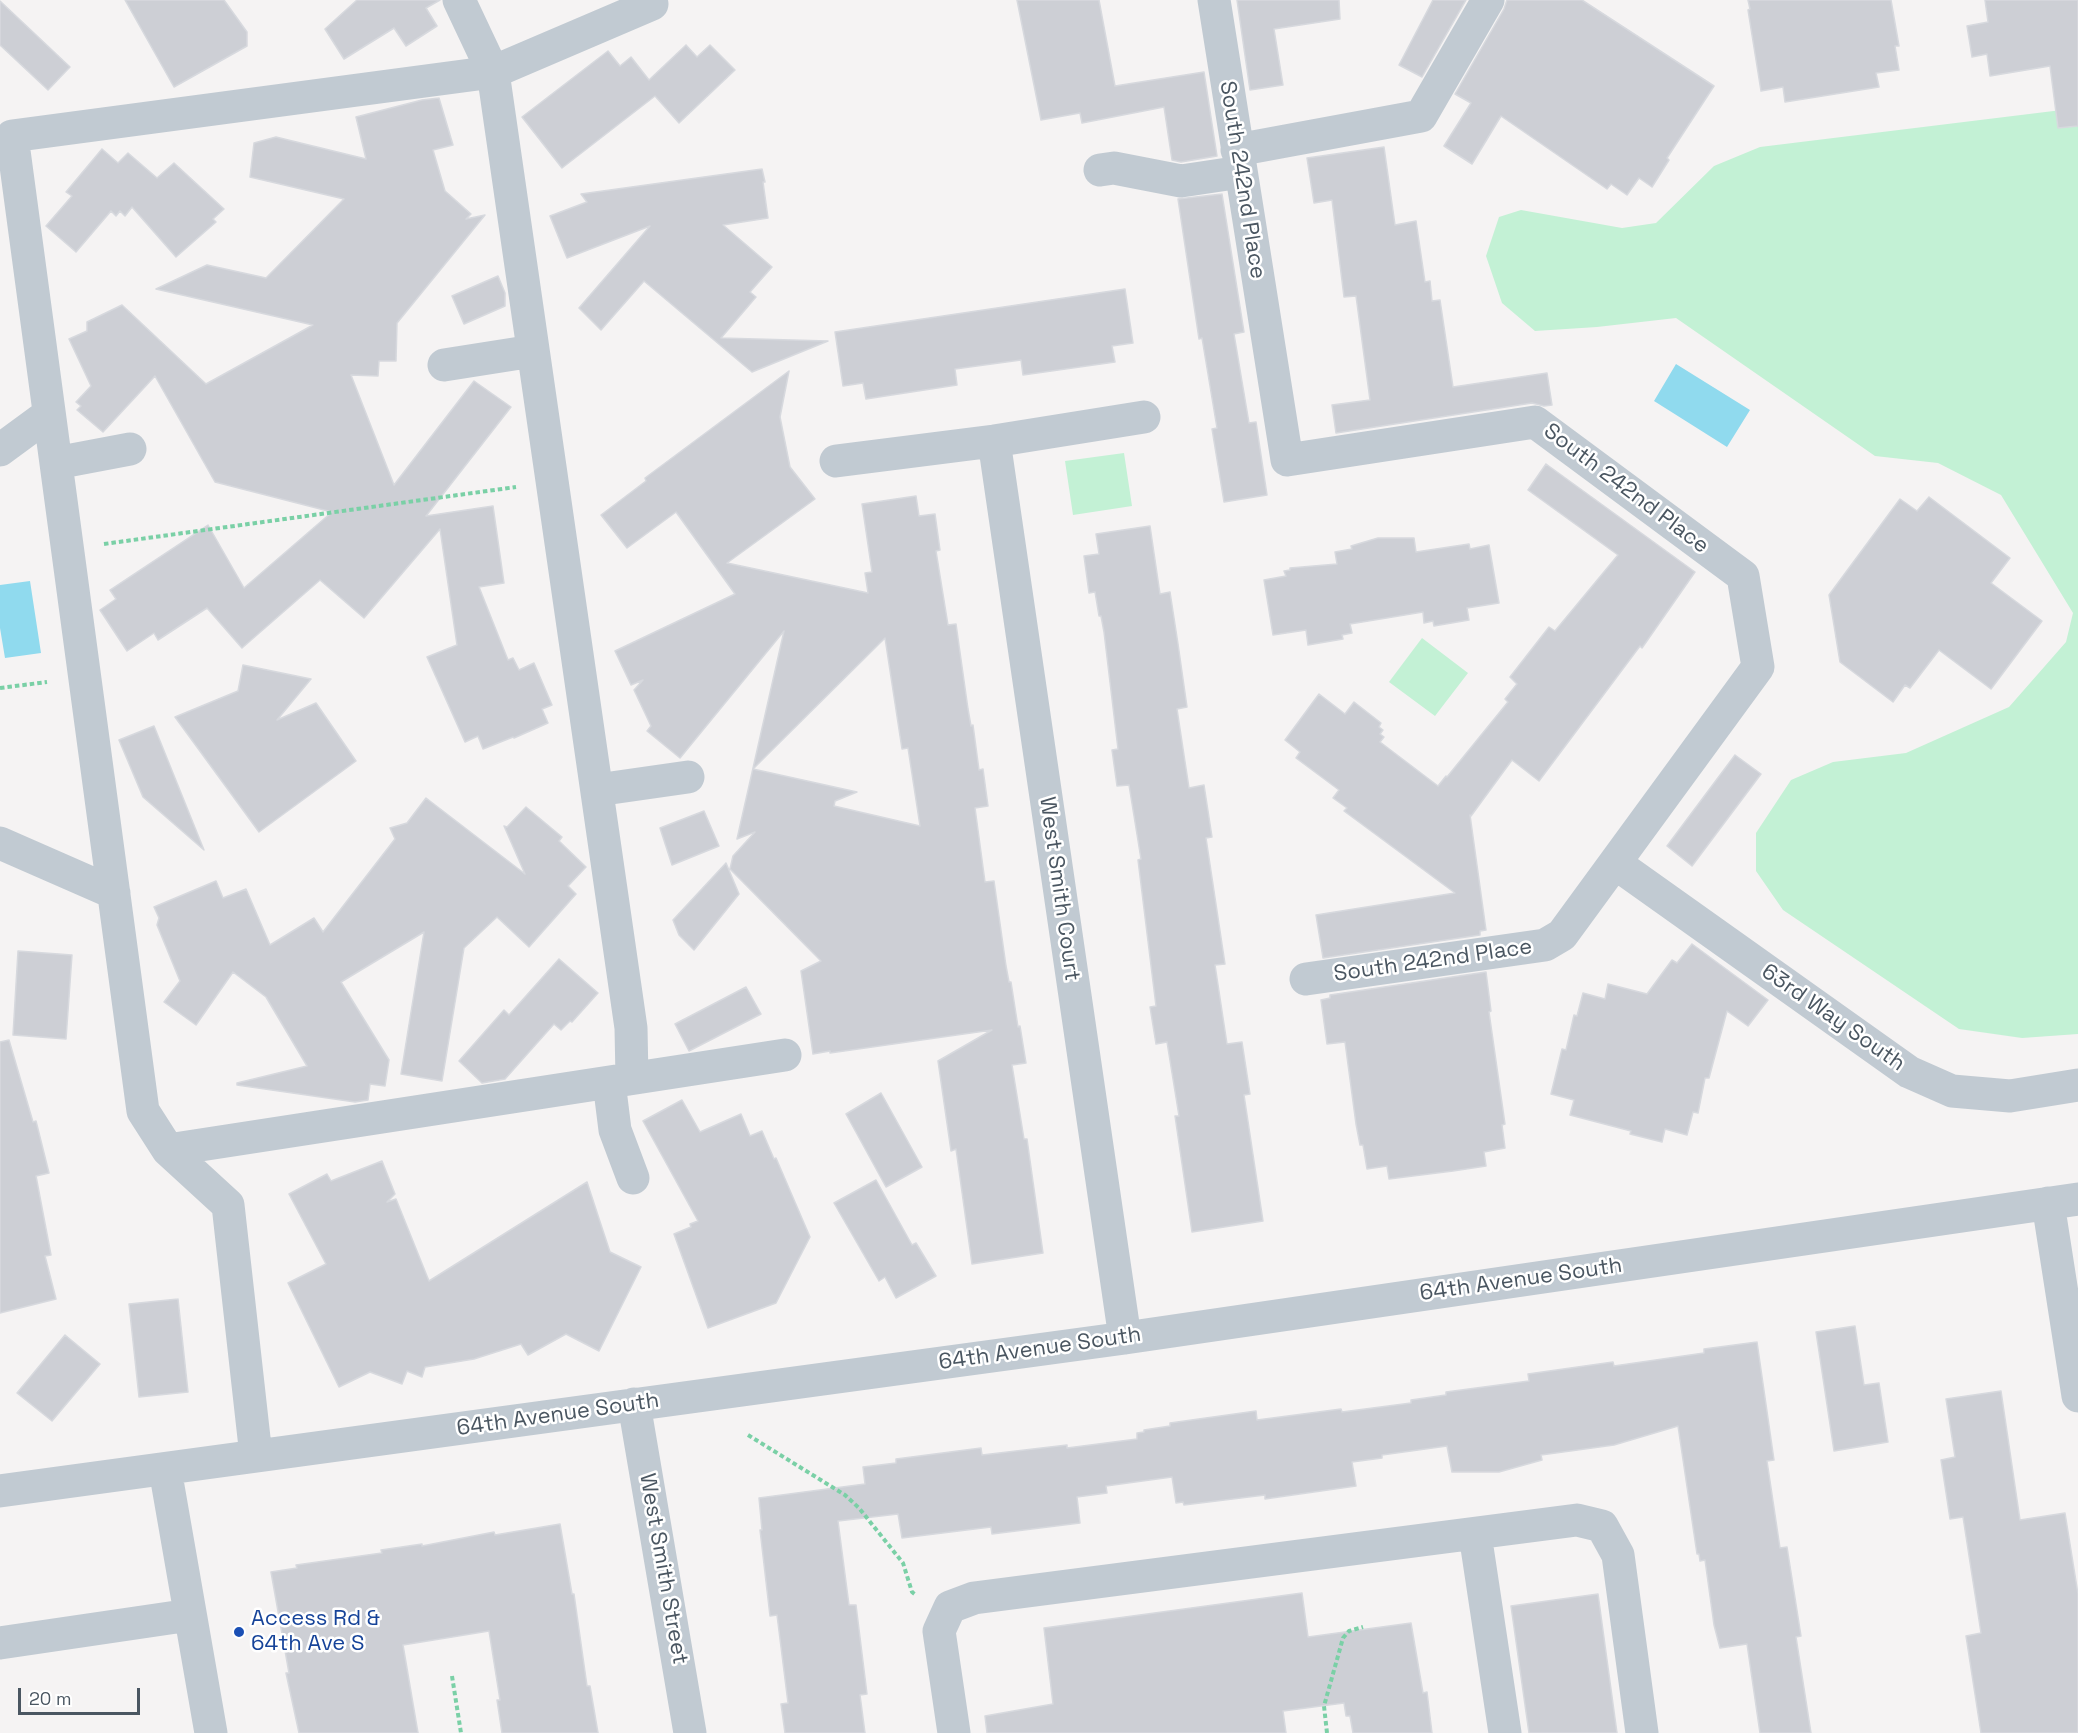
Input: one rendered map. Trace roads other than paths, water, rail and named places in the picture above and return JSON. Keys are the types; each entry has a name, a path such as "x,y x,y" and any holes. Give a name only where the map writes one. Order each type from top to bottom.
{"street":[{"path":"459,0 493,72 631,1028 620,1080 615,1130 633,1178"},
{"name":"South 242nd Place","path":"1214,0 1287,460 1535,422 1743,576 1758,667 1562,935 1545,945 1306,979"},
{"path":"1100,170 1114,168 1181,181 1239,161 1421,116 1488,0"},
{"path":"256,1456 228,1204 168,1150 142,1112 68,549 6,134 493,72 652,4"},
{"path":"444,365 533,351"},
{"path":"0,450 49,414"},
{"path":"836,461 994,441 1144,417"},
{"name":"West Smith Court","path":"994,441 1125,1338"},
{"path":"56,463 130,449"},
{"path":"597,790 688,777"},
{"path":"0,843 114,893"},
{"name":"63rd Way South","path":"1615,863 1909,1072 1952,1091 2010,1096 2078,1085"},
{"path":"168,1150 785,1054"},
{"path":"2063,1201 2076,1376"},
{"name":"64th Avenue South","path":"0,1491 1125,1338 2063,1201"},
{"name":"West Smith Street","path":"634,1404 690,1733"},
{"path":"165,1468 211,1733"},
{"path":"954,1733 939,1631 950,1607 974,1598 1577,1520 1602,1526 1618,1555 1642,1733"},
{"path":"1475,1534 1505,1733"},
{"path":"0,1643 190,1616"}],"water":[{"path":"1676,364 1750,410 1727,447 1654,401"},
{"path":"30,581 41,653 5,658 0,628 0,585"}],"place":[{"name":"Access Rd & 64th Ave S","path":"239,1632"}]}
